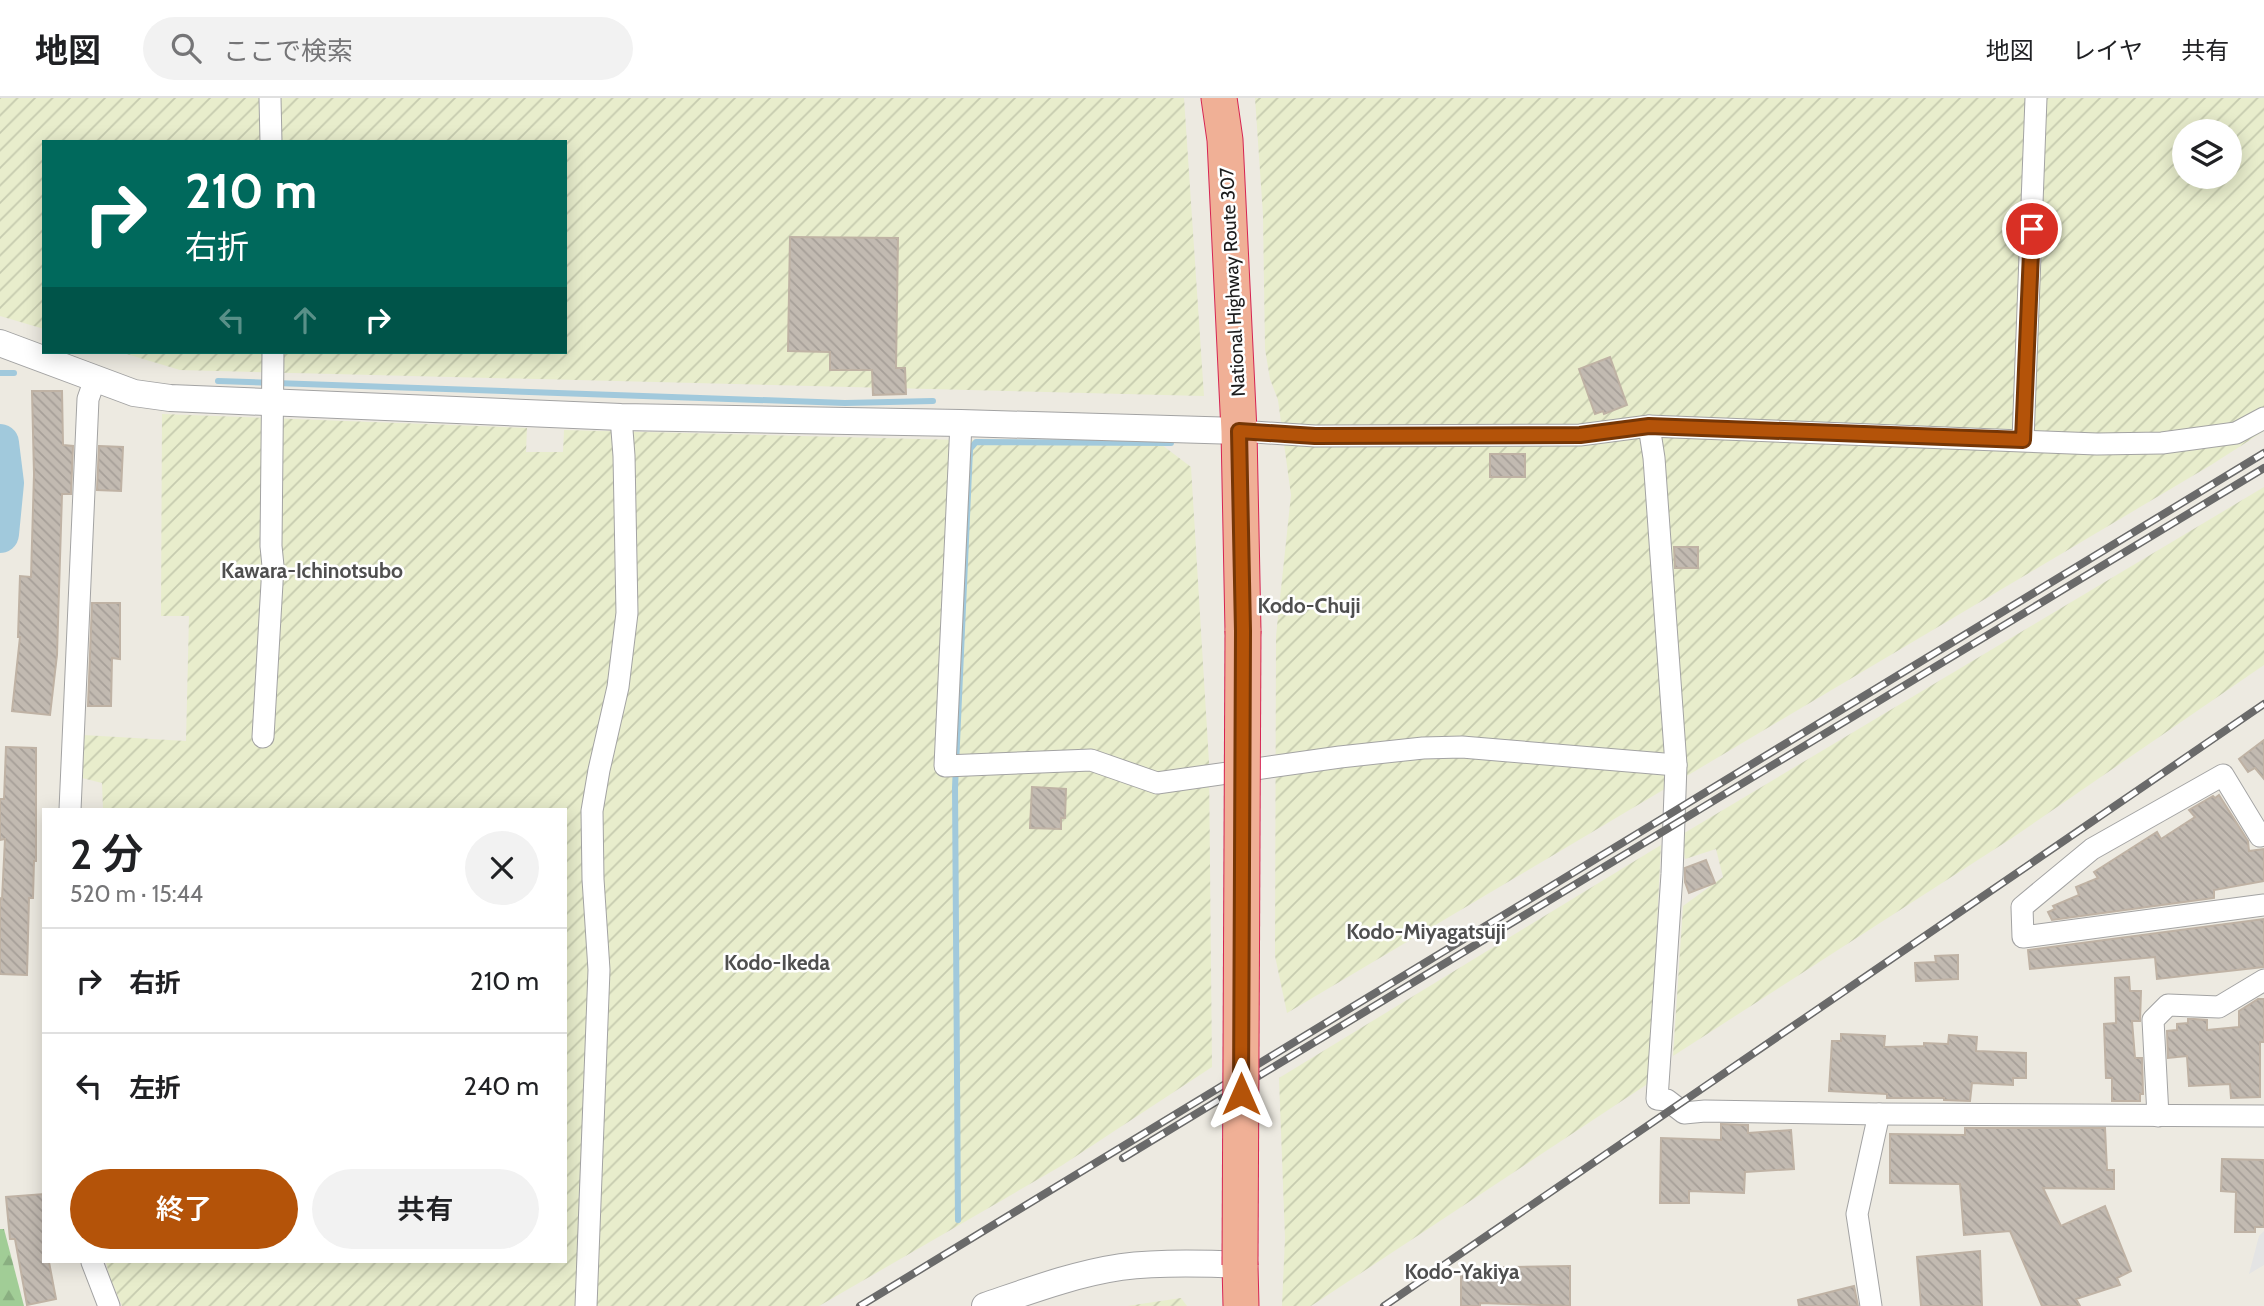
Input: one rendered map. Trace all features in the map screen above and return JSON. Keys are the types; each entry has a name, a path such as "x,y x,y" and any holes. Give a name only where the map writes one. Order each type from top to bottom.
{"highway":[{"name":"National Highway Route 307","path":"1219,98 1226,140 1239,431 1243,631 1241,1306"}],"street":[{"path":"270,98 271,140"},
{"path":"2023,440 2036,98"},
{"path":"0,343 134,393 170,398 621,417 961,423 1239,431 1315,436 1580,435 1649,426 2097,444 2162,443 2236,433 2264,418"},
{"path":"263,737 273,566 273,354"},
{"path":"70,808 88,399 95,379"},
{"path":"586,1306 599,970 592,811 618,687 627,613 621,417"},
{"path":"961,423 945,765 1091,760 1157,783 1340,757 1449,747 1676,765"},
{"path":"1649,426 1654,458 1676,765 1672,874 1657,1099 1667,1100 1684,1113 1705,1111 2264,1116"},
{"path":"2264,835 2260,835 2223,775 2092,849 2022,907 2023,937 2264,905"},
{"path":"2158,1116 2152,1020 2168,1005 2219,1007 2264,981"},
{"path":"1871,1306 1857,1214 1879,1114"},
{"path":"92,1263 109,1306"},
{"path":"985,1306 1073,1278 1121,1267 1186,1263 1240,1265"}],"green space":[{"path":"0,98 1184,98 1204,396 180,370 127,354 567,354 567,140 42,140 42,328 0,316"},
{"path":"1255,98 2264,98 2264,431 1287,1013 1275,956 1276,636 1291,495 1278,400 1270,379 1265,349 1263,215"},
{"path":"162,414 527,428 526,452 563,452 564,430 1162,445 1191,467 1209,762 1212,1067 1061,1166 819,1306 122,1306 106,1263 567,1263 567,808 103,808 102,783 82,778 83,735 186,741 189,616 161,616"},
{"path":"2264,487 2264,665 2012,838 1673,1056 1683,906 1723,877 1716,849 1685,859 1681,835"},
{"path":"1661,845 1649,1083 1311,1306 1282,1306 1285,1238 1279,1078"},
{"path":"0,1229 4,1229 24,1306 0,1306"},
{"path":"1181,1298 1187,1306 1127,1306"}],"shaded area":[{"path":"2264,1231 2264,1265 2249,1274 2259,1236"}],"building":[{"path":"790,237 898,238 896,368 905,368 906,394 873,395 872,370 830,370 830,352 788,351"},
{"path":"1610,357 1627,405 1604,414 1603,411 1595,414 1579,369"},
{"path":"32,391 62,391 63,445 73,446 71,494 62,494 57,655 50,715 12,711 20,637 20,576 31,577 34,474"},
{"path":"99,446 123,447 121,491 97,490"},
{"path":"1490,454 1525,454 1525,477 1490,477"},
{"path":"1674,547 1698,547 1698,568 1675,568"},
{"path":"92,603 120,603 120,659 112,658 111,706 88,706"},
{"path":"2264,740 2264,779 2255,768 2248,772 2239,759"},
{"path":"6,747 36,748 36,861 33,898 29,898 27,975 0,974 0,898 2,899 5,839 0,840 0,799 4,799"},
{"path":"1032,787 1066,789 1065,818 1061,818 1061,829 1030,828"},
{"path":"2219,795 2248,841 2249,851 2264,849 2264,881 2214,890 2214,898 2052,920 2048,912 2055,909 2053,906 2079,895 2076,887 2098,878 2094,872 2157,832 2161,839 2195,817 2189,810"},
{"path":"1706,860 1715,883 1689,893 1685,882 1685,868"},
{"path":"2264,919 2264,967 2157,979 2155,957 2030,969 2028,950"},
{"path":"1958,955 1958,979 1916,981 1915,963 1936,962 1935,956"},
{"path":"2129,977 2130,991 2141,991 2140,1021 2132,1021 2135,1058 2142,1058 2143,1094 2140,1094 2140,1101 2112,1101 2112,1078 2106,1078 2104,1024 2116,1023 2115,978"},
{"path":"2258,999 2264,999 2264,1042 2260,1042 2260,1097 2231,1098 2230,1084 2189,1086 2187,1056 2168,1058 2167,1031 2177,1030 2177,1024 2188,1023 2188,1019 2207,1020 2207,1030 2239,1027 2239,1011"},
{"path":"1841,1034 1885,1036 1884,1047 1924,1046 1924,1043 1948,1044 1949,1035 1977,1037 1976,1051 2026,1053 2026,1078 2013,1078 2013,1085 1972,1083 1970,1101 1887,1098 1887,1094 1829,1091 1832,1041 1841,1041"},
{"path":"1721,1124 1748,1125 1748,1133 1791,1130 1794,1169 1745,1172 1744,1193 1689,1191 1689,1203 1660,1203 1661,1138 1721,1140"},
{"path":"1965,1128 2105,1128 2107,1170 2114,1170 2114,1189 2043,1188 2061,1226 2105,1206 2131,1271 2117,1278 2120,1285 2076,1299 2080,1306 2042,1306 2010,1231 1964,1235 1960,1184 1890,1183 1890,1134 1965,1135"},
{"path":"2222,1159 2264,1160 2264,1227 2255,1227 2255,1232 2235,1232 2236,1192 2221,1191"},
{"path":"42,1194 42,1263 49,1263 56,1299 27,1305 15,1239 10,1239 6,1197"},
{"path":"1980,1251 1982,1306 1921,1306 1917,1257"},
{"path":"1570,1266 1570,1306 1480,1303 1480,1306 1461,1306 1461,1268"},
{"path":"1854,1286 1858,1306 1799,1306 1798,1300"}],"waterway":[{"path":"0,373 14,373"},
{"path":"218,381 845,403 933,401"},
{"path":"958,1220 955,788 970,449 976,442 1171,443"},
{"path":"0,443 5,483 0,534"}],"railway":[{"path":"860,1306 2264,453"},
{"path":"1123,1158 2264,468"},
{"path":"1384,1306 2264,704"}],"district":[{"name":"Kawara-Ichinotsubo","path":"312,571"},
{"name":"Kodo-Chuji","path":"1309,606"},
{"name":"Kodo-Miyagatsuji","path":"1426,932"},
{"name":"Kodo-Ikeda","path":"777,963"},
{"name":"Kodo-Yakiya","path":"1462,1272"}],"route":[{"path":"1241,1094 1243,631 1239,431 1315,436 1580,435 1649,426 2023,440 2032,229"}]}
